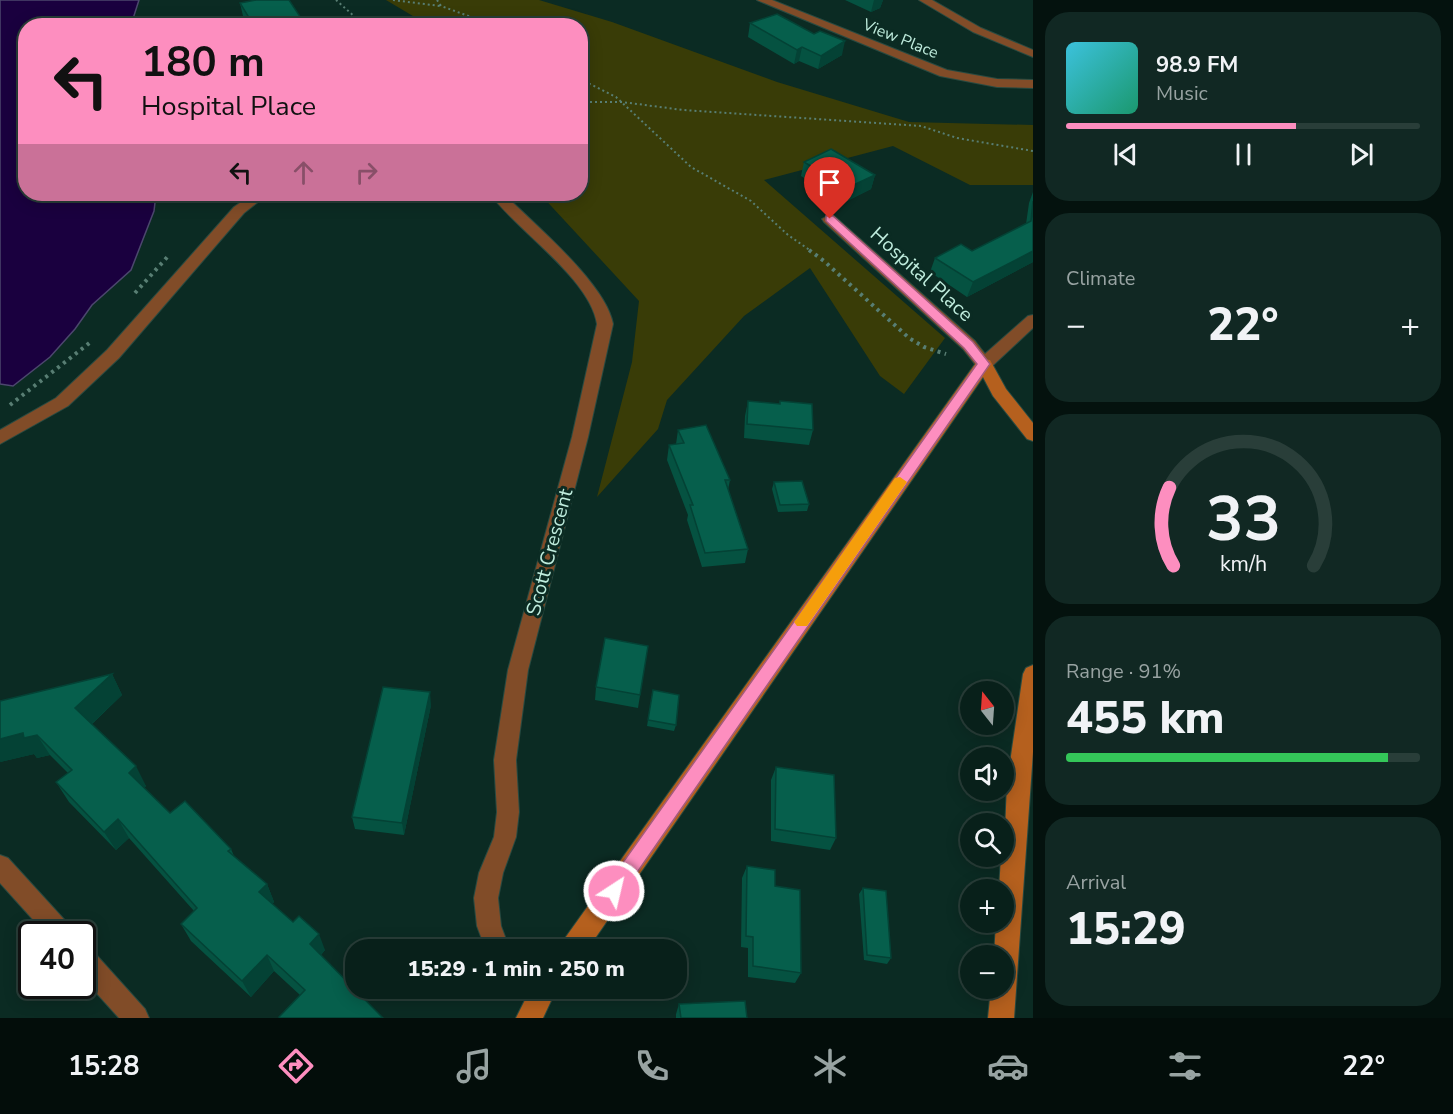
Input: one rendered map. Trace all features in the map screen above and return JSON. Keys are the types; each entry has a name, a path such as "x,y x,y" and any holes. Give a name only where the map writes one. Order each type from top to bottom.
{"street":[{"name":"View Place","path":"762,0 944,73 997,83 1033,84"},
{"path":"924,0 976,30 1033,54"},
{"path":"0,438 62,402 112,354 232,216 252,201"},
{"name":"Scott Crescent","path":"494,939 489,926 486,898 491,873 505,837 508,812 505,760 518,670 580,437 605,324 603,312 588,287 504,201"},
{"name":"Hospital Place","path":"830,219 969,345 984,364"},
{"path":"580,939 984,364 1033,320"},
{"path":"984,364 999,392 1033,435"},
{"path":"1006,945 1018,783 1033,674"},
{"path":"0,866 50,921"},
{"path":"96,974 136,1018"},
{"path":"1001,1018 1002,999"}],"path":[{"path":"336,0 356,18"},
{"path":"393,0 441,6 474,18"},
{"path":"438,0 441,6"},
{"path":"588,83 616,97 682,160 751,201 788,235 824,261 909,338 924,347 947,355"},
{"path":"588,102 622,102 683,110 921,126 957,138 1015,150 1033,151"},
{"path":"132,296 176,247"},
{"path":"9,406 93,340"}],"shaded area":[{"path":"0,0 139,0 133,18 18,18 18,201 155,201 154,211 131,270 92,305 75,329 50,357 13,386 0,384"},
{"path":"386,0 539,0 612,22 777,82 909,122 1033,125 1033,185 970,185 893,146 764,180 945,338 904,394 880,376 810,268 744,316 667,400 658,429 597,497 632,362 639,301 546,201 588,201 588,18 416,18"}],"building":[{"path":"256,0 289,0 301,18 249,18 240,3"},
{"path":"777,14 814,34 820,31 845,41 821,56 802,47 797,50 750,23"},
{"path":"831,149 875,175 847,188 804,162"},
{"path":"1033,201 1033,251 973,282 935,258 961,244 972,251 1031,221"},
{"path":"748,401 812,404 813,430 747,424"},
{"path":"706,425 730,480 725,480 748,549 705,553 690,505 693,505 669,445 684,443 678,430"},
{"path":"802,481 809,504 780,505 774,482"},
{"path":"605,638 648,646 640,695 596,687"},
{"path":"112,674 75,708 136,766 129,773 170,813 185,801 231,849 228,851 267,884 259,892 293,922 299,916 319,934 310,944 345,979 345,999 364,999 383,1018 280,1018 305,990 267,955 242,981 181,924 197,908 118,819 104,832 56,782 72,770 37,735 24,738 23,733 0,739 0,701"},
{"path":"383,687 430,692 402,823 352,817"},
{"path":"653,690 679,695 676,725 648,720"},
{"path":"776,767 834,775 836,838 775,829"},
{"path":"747,866 775,870 775,886 800,890 801,973 753,966 753,937 746,936"},
{"path":"863,888 886,891 891,958 867,955"},
{"path":"745,1001 747,1018 681,1018 679,1004"}],"slow traffic":[{"path":"802,622 900,482"}],"route":[{"path":"614,891 984,364 969,345 830,219"}]}
